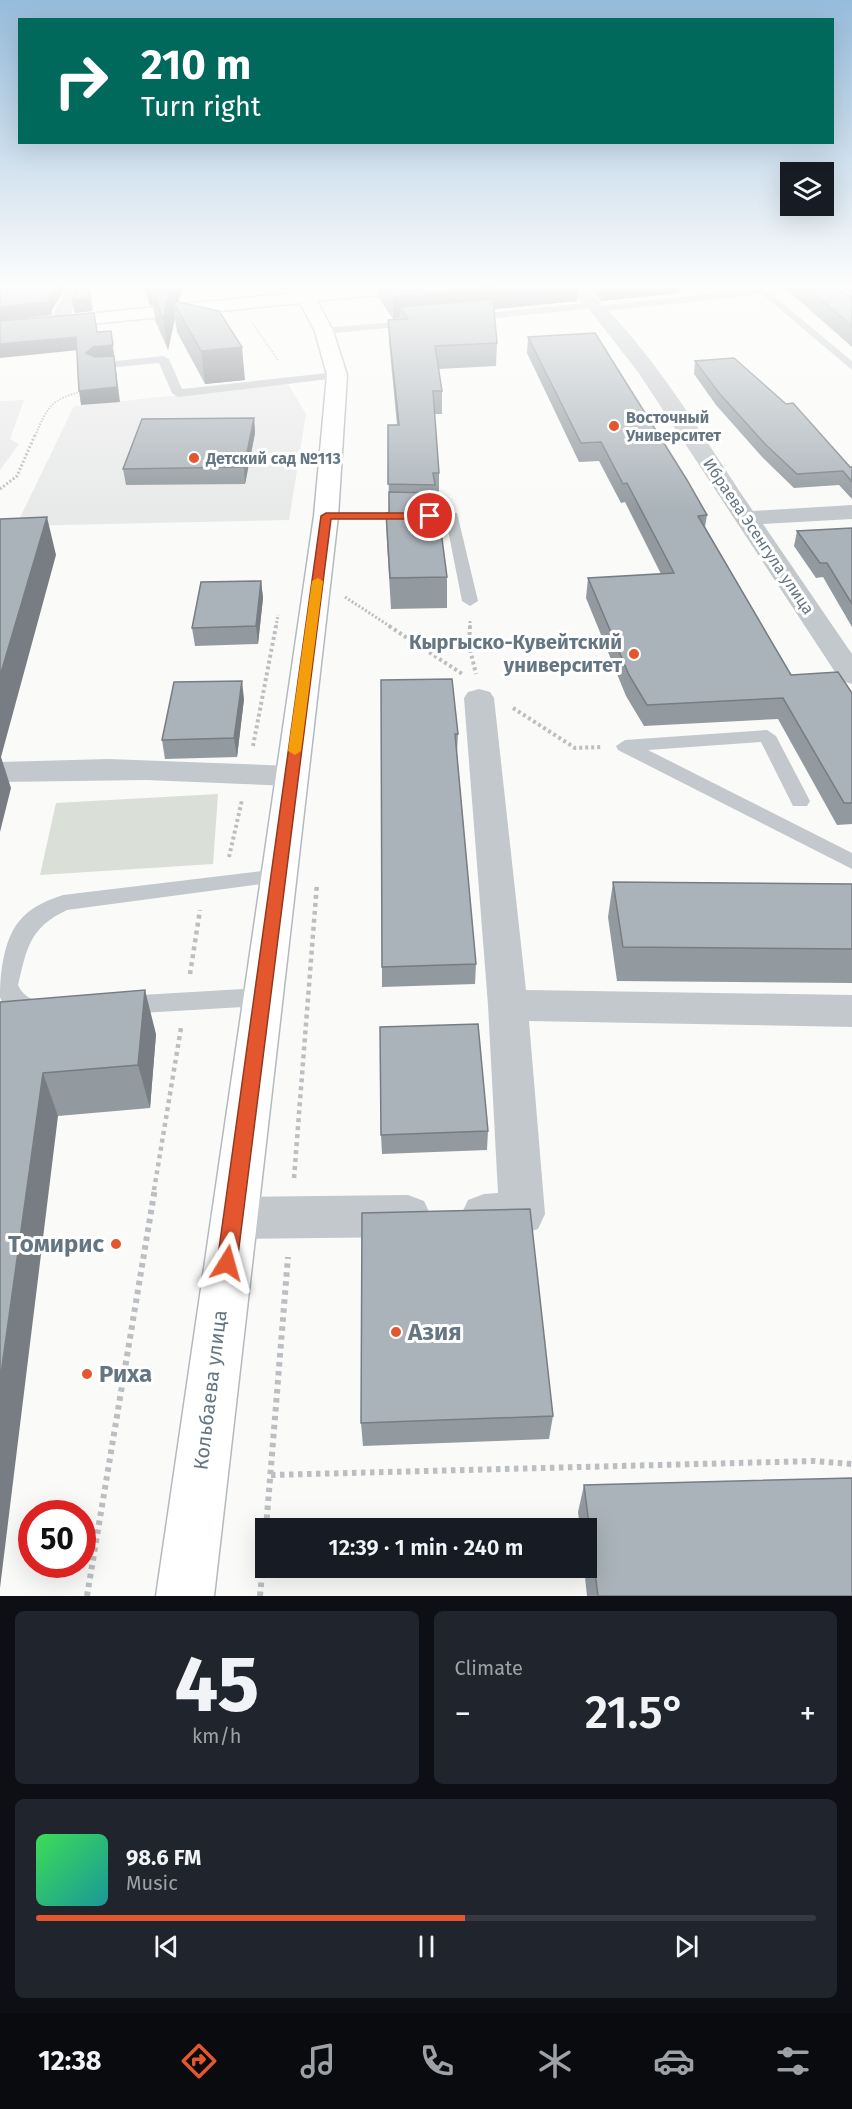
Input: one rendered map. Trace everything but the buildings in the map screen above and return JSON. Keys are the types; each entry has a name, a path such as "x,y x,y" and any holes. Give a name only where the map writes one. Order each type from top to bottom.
{"main road":[{"name":"Кольбаева улица","path":"185,1596 326,516 337,375 333,361"}],"street":[{"name":"Ибраева Эсенгула улица","path":"640,361 852,675"},
{"path":"748,519 852,512"},
{"path":"233,1218 522,1214 508,1005 478,687"},
{"path":"0,772 50,770 247,772 291,776"},
{"path":"508,1005 852,1011"}],"lane":[{"path":"97,366 140,361"},
{"path":"164,361 178,393 337,375"},
{"path":"326,516 452,516 470,601"},
{"path":"800,801 767,736 625,746 852,862"},
{"path":"54,1010 30,1012 12,998 6,985 23,927 42,911 63,903 278,876"},
{"path":"102,1007 262,997"}],"path":[{"path":"280,361 293,380"},
{"path":"0,489 17,476 44,415 60,397 93,389 102,376 97,366"},
{"path":"339,605 340,593"},
{"path":"470,601 469,645 478,687"},
{"path":"87,1596 204,884 206,876 231,855 280,608"},
{"path":"267,1518 317,876"},
{"path":"271,1475 814,1461 852,1464"},
{"path":"260,1596 262,1578"}],"shaded area":[{"path":"288,384 306,414 289,520 16,526 74,406"},
{"path":"24,400 10,439 19,444 0,470 0,401"},
{"path":"218,794 213,864 40,875 56,803"}],"slow traffic":[{"path":"295,751 318,581"}],"place":[{"name":"Восточный Университет","path":"614,426"},
{"name":"Детский сад №113","path":"194,458"},
{"name":"Кыргыско-Кувейтский университет","path":"634,654"},
{"name":"Томирис","path":"116,1244"},
{"name":"Азия","path":"396,1332"},
{"name":"Риха","path":"87,1374"}],"route":[{"path":"227,1263 326,516 430,516"}]}
